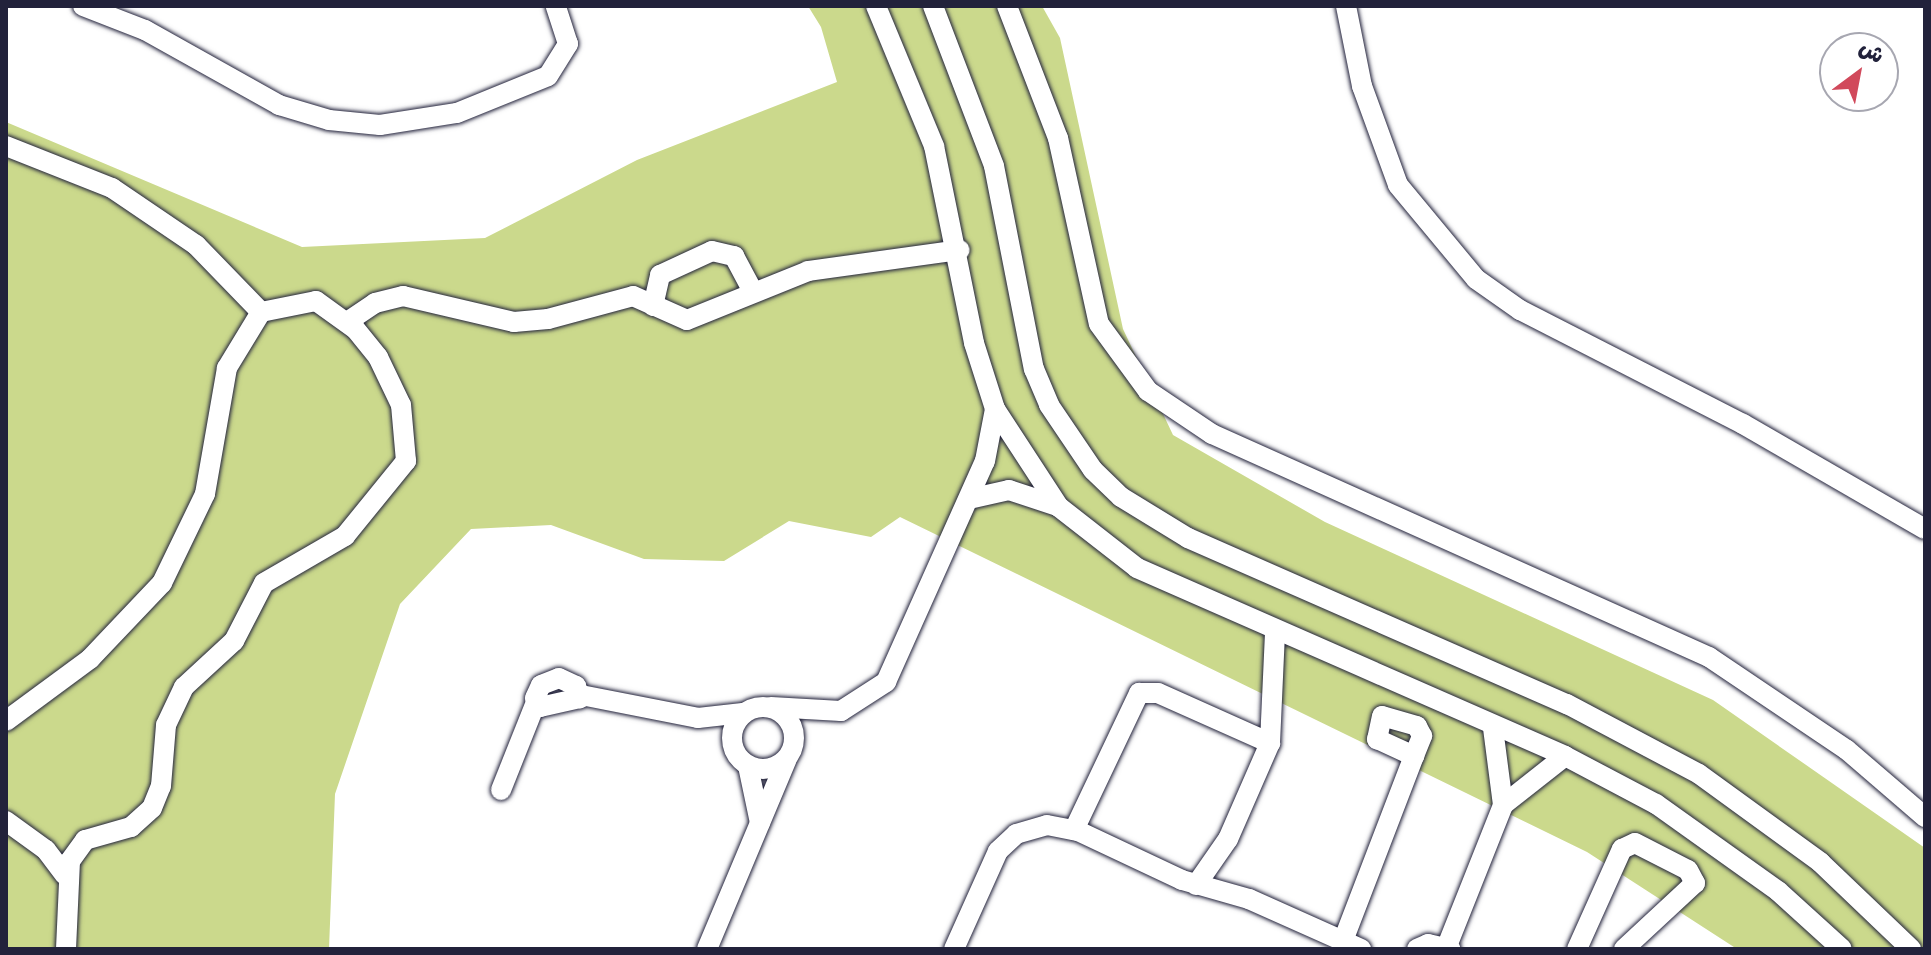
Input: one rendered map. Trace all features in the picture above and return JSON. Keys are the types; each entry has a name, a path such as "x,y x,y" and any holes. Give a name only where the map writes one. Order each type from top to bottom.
{"street":[{"path":"83,6 145,30 279,105 329,120 380,125 457,113 548,76 568,44 556,6"},
{"path":"876,6 926,122 960,250 974,343 995,409 1059,507 1137,568 1493,728 1565,756 1719,845 1842,949"},
{"path":"933,6 994,166 1034,369 1049,405 1093,470 1153,520 1188,538 1567,704 1699,774 1820,862 1911,949"},
{"path":"1007,6 1055,125 1099,324 1148,391 1226,440 1709,657 1847,750 1925,817"},
{"path":"1346,6 1362,86 1398,185 1476,279 1520,310 1743,424 1925,529"},
{"path":"6,146 112,188 196,245 261,312"},
{"path":"347,322 375,303 403,296 514,322 548,319 626,296 687,320 753,291 831,265 960,250"},
{"path":"653,306 660,275 712,251 734,256 753,291"},
{"path":"6,721 90,659 162,583 205,494 227,368 261,312 316,301 347,322 378,357 401,405 408,440 402,473 335,545 287,565 264,583 234,641 177,699 152,808 131,827 85,840 65,875 66,949"},
{"path":"501,790 541,685 559,678 581,695 698,718 771,707 828,713 866,700 894,671 991,442 995,409"},
{"path":"969,499 1009,490 1059,507"},
{"path":"1196,885 1228,839 1270,743 1275,631"},
{"path":"1074,830 1139,693 1152,691 1270,743"},
{"path":"707,949 791,752 790,722 771,707"},
{"path":"732,744 743,713"},
{"path":"748,766 776,767 828,713"},
{"path":"698,718 732,744 748,766 760,827"},
{"path":"1417,949 1448,948 1503,805 1493,728"},
{"path":"954,949 1006,842 1037,826 1074,830 1196,885 1249,899 1352,945 1414,756"},
{"path":"1503,805 1565,756"},
{"path":"6,821 46,850 65,875"},
{"path":"1577,949 1622,849 1635,843 1688,870 1695,883 1624,949"}],"green space":[{"path":"808,6 1042,6 1060,38 1123,329 1173,435 1325,522 1713,700 1925,848 1925,949 1737,949 1587,852 900,517 871,537 789,521 724,561 644,559 551,525 471,529 400,604 335,794 329,949 6,949 6,122 302,247 485,238 637,160 837,82 821,27"}]}
